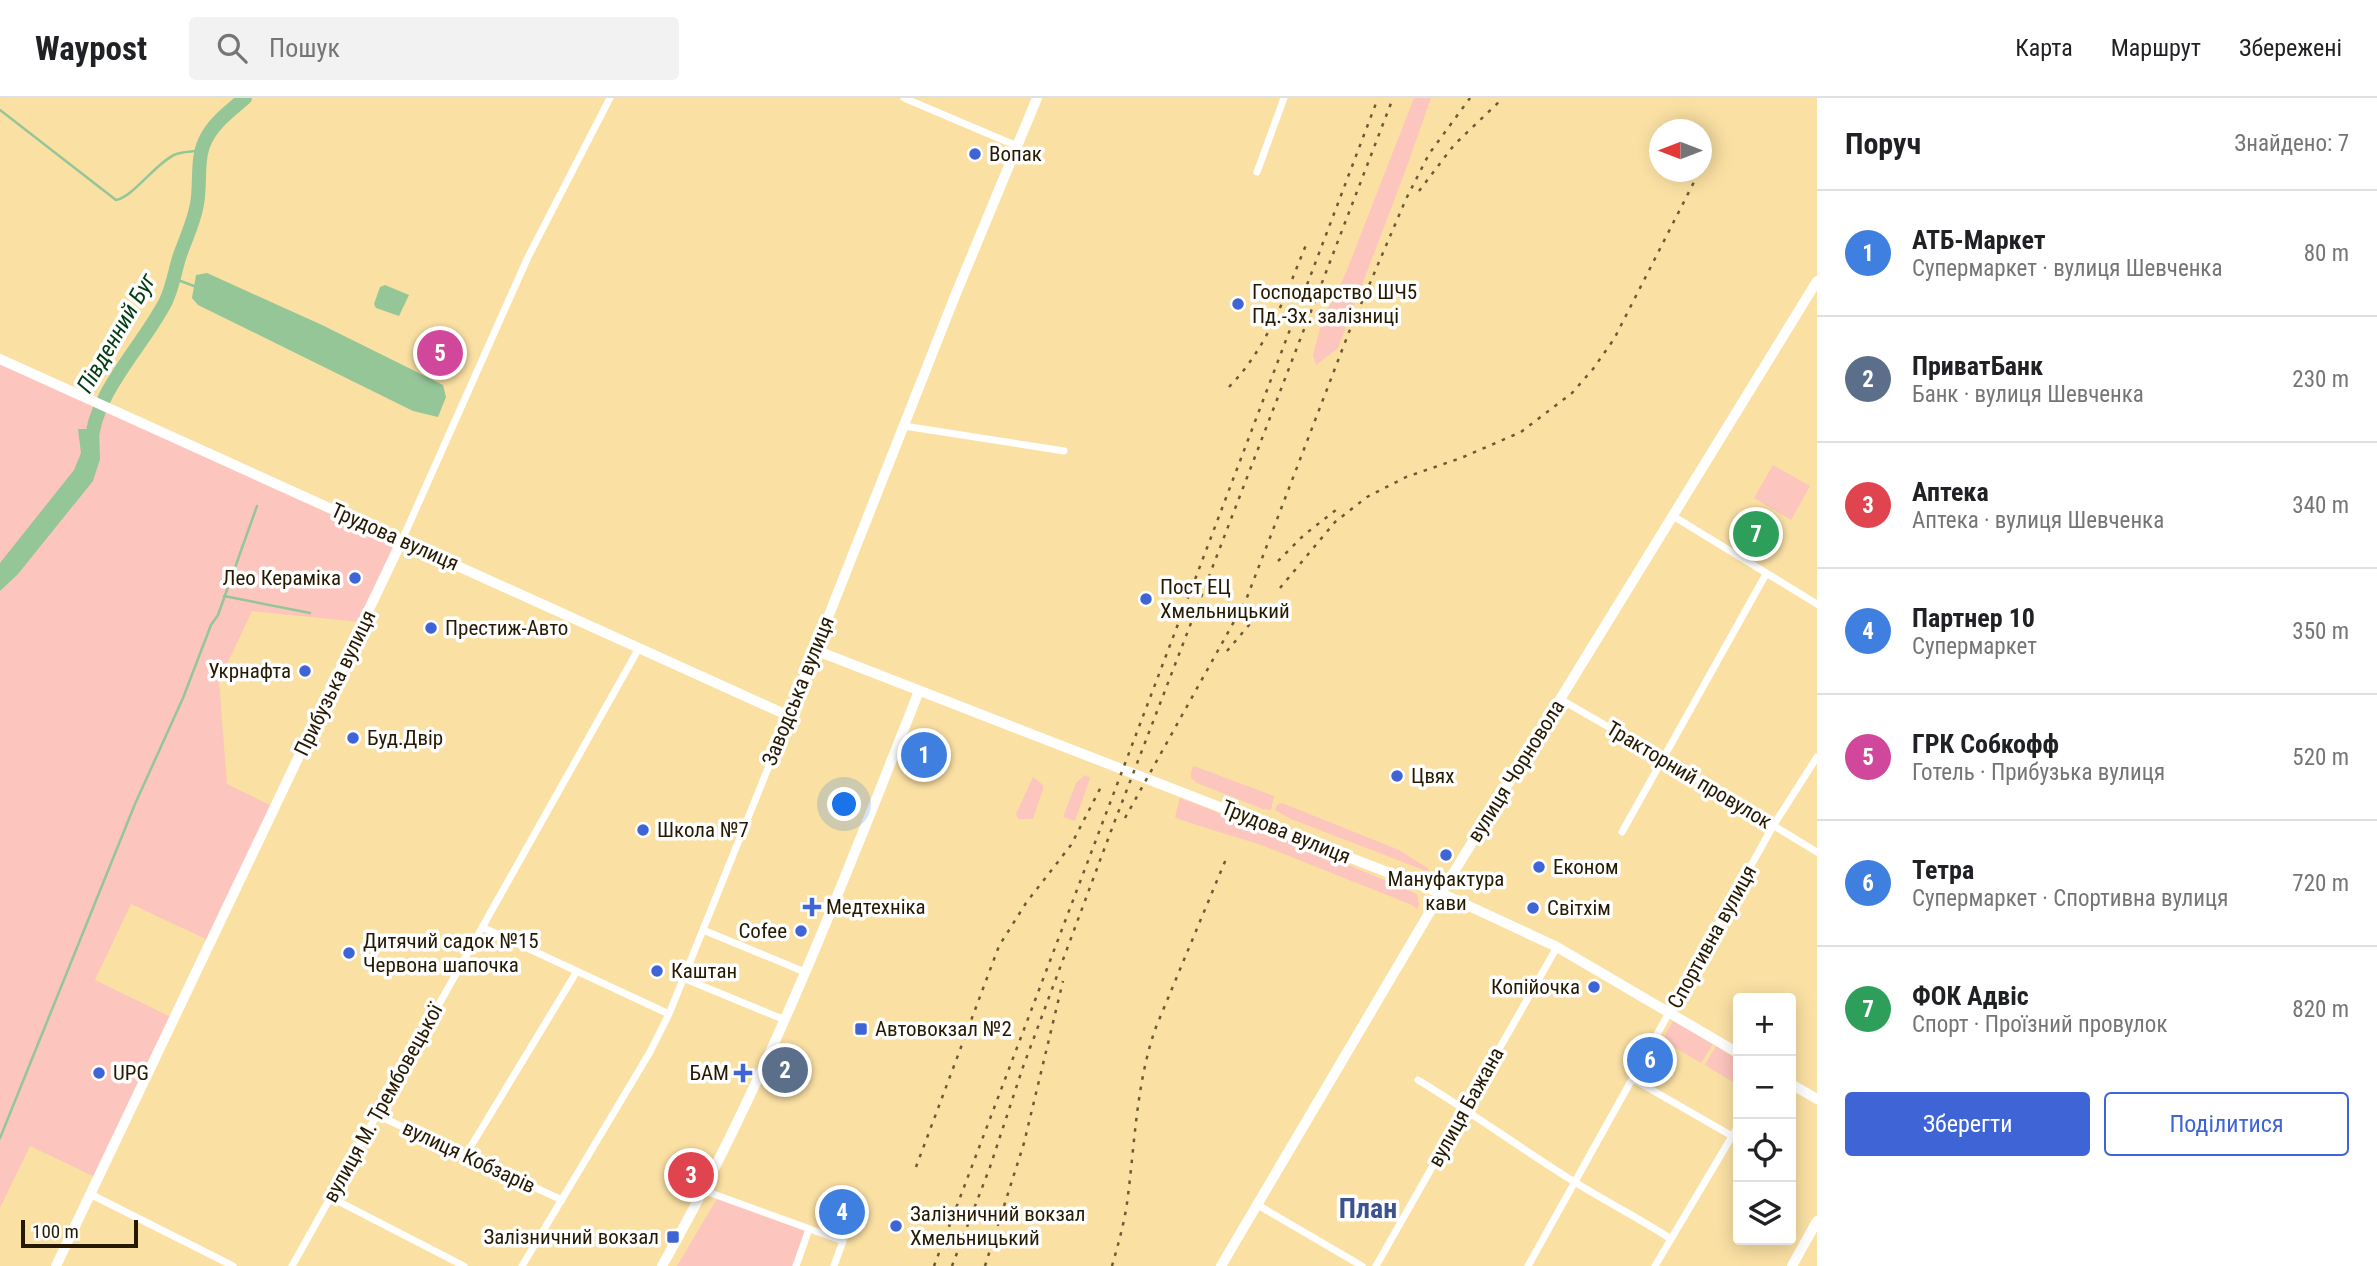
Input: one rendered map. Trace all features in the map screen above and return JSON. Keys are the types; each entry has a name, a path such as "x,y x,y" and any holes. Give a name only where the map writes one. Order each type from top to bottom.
{"street":[{"name":"Прибузька вулиця","path":"56,1266 402,540 528,257 610,98"},
{"path":"904,98 1017,146"},
{"name":"Заводська вулиця","path":"522,1266 650,1052 669,1014 1037,98"},
{"path":"1257,172 1284,98"},
{"name":"вулиця Чорновола","path":"1221,1266 1441,893 1817,281"},
{"name":"Трудова вулиця","path":"0,359 789,716"},
{"path":"904,426 1064,451"},
{"path":"1673,516 1817,604"},
{"path":"1622,832 1766,574"},
{"name":"вулиця М. Трембовецької","path":"292,1266 639,648"},
{"name":"Трудова вулиця","path":"815,650 1441,893 1557,947 1733,1050"},
{"path":"662,1266 705,1191 785,1020 919,691"},
{"name":"Тракторний провулок","path":"1560,699 1817,852"},
{"name":"Спортивна вулиця","path":"1528,1266 1773,826 1817,757"},
{"path":"482,927 669,1014"},
{"path":"703,930 805,972"},
{"name":"вулиця Бажана","path":"1377,1266 1557,947"},
{"path":"465,1156 577,971"},
{"path":"683,978 785,1020"},
{"path":"1633,1079 1732,1136 1656,1266"},
{"path":"1418,1080 1465,1108 1574,1182 1671,1239"},
{"path":"1796,1087 1817,1099"},
{"name":"вулиця Кобзарів","path":"377,1115 562,1200"},
{"path":"705,1191 843,1241 834,1266"},
{"path":"90,1194 233,1266"},
{"path":"330,1197 464,1266"},
{"path":"1256,1204 1362,1266"},
{"path":"1792,1266 1817,1221"},
{"path":"796,1266 809,1228"}],"shaded area":[{"path":"1414,98 1431,98 1338,348 1316,365 1313,355 1322,321 1345,275"},
{"path":"207,273 322,325 443,385 446,397 438,417 413,411 198,305 192,298 196,275"},
{"path":"385,285 409,295 399,316 376,308 374,304 380,287"},
{"path":"0,363 398,542 360,622 252,611 219,681 227,784 272,806 208,940 131,904 95,980 171,1017 95,1177 30,1146 0,1208"},
{"path":"78,429 99,429 100,459 93,481 18,574 0,591 0,563 74,470 81,453"},
{"path":"1773,465 1810,486 1791,520 1754,498"},
{"path":"1194,766 1274,796 1271,810 1197,783 1191,778"},
{"path":"1085,775 1090,778 1075,821 1063,817 1076,783"},
{"path":"1033,777 1043,785 1043,789 1033,819 1018,819 1016,814"},
{"path":"1180,798 1417,894 1417,909 1261,845 1175,817"},
{"path":"1282,803 1399,850 1429,869 1426,871 1291,819 1275,810 1277,805"},
{"path":"1673,1021 1713,1044 1701,1063 1662,1040"},
{"path":"1716,1046 1733,1057 1733,1082 1705,1065"},
{"path":"718,1197 809,1229 796,1266 677,1266"}],"waterway":[{"name":"Південний Буг","path":"91,446 94,426 109,389 166,301 196,211 205,141 217,123 245,98"},
{"path":"0,110 116,200 130,193 167,159 184,152 202,150"},
{"path":"175,279 194,286"},
{"path":"0,1138 135,804 183,698 211,625 218,615 257,506"},
{"path":"224,596 310,613"}],"railway":[{"path":"934,1266 1378,98"},
{"path":"952,1266 1111,831 1393,98"},
{"path":"1125,818 1246,600 1349,332 1406,199 1429,154 1470,98"},
{"path":"1419,191 1454,145 1503,98"},
{"path":"1280,588 1335,522 1367,497 1406,477 1461,458 1521,432 1572,393 1614,339 1694,182"},
{"path":"1229,387 1243,372 1265,338 1306,245"},
{"path":"1278,561 1304,535 1341,506"},
{"path":"1227,651 1266,605"},
{"path":"916,1167 999,946 1026,903 1071,845 1103,783"},
{"path":"1112,1266 1126,1211 1140,1092 1149,1048 1226,859"},
{"path":"985,1266 1024,1143 1063,981"}],"place":[{"name":"Вопак","path":"975,154"},
{"name":"Господарство ШЧ5 Пд.-Зх. залізниці","path":"1238,304"},
{"name":"ГРК Собкофф","path":"440,353"},
{"name":"ФОК Адвіс","path":"1756,534"},
{"name":"Лео Кераміка","path":"355,578"},
{"name":"Пост ЕЦ Хмельницький","path":"1146,599"},
{"name":"Престиж-Авто","path":"431,628"},
{"name":"Укрнафта","path":"305,671"},
{"name":"Буд.Двір","path":"353,738"},
{"name":"АТБ-Маркет","path":"924,755"},
{"name":"Цвях","path":"1397,776"},
{"name":"Школа №7","path":"643,830"},
{"name":"Мануфактура кави","path":"1446,855"},
{"name":"Економ","path":"1539,867"},
{"name":"Медтехніка","path":"812,907"},
{"name":"Світхім","path":"1533,908"},
{"name":"Cofee","path":"801,931"},
{"name":"Дитячий садок №15 Червона шапочка","path":"349,953"},
{"name":"Каштан","path":"657,971"},
{"name":"Копійочка","path":"1594,987"},
{"name":"Автовокзал №2","path":"861,1029"},
{"name":"Тетра","path":"1650,1060"},
{"name":"ПриватБанк","path":"785,1070"},
{"name":"UPG","path":"99,1073"},
{"name":"БАМ","path":"743,1073"},
{"name":"Аптека","path":"691,1175"},
{"name":"Партнер 10","path":"842,1212"},
{"name":"Залізничний вокзал Хмельницький","path":"896,1226"},
{"name":"Залізничний вокзал","path":"673,1237"}],"district":[{"name":"План","path":"1368,1208"}]}
